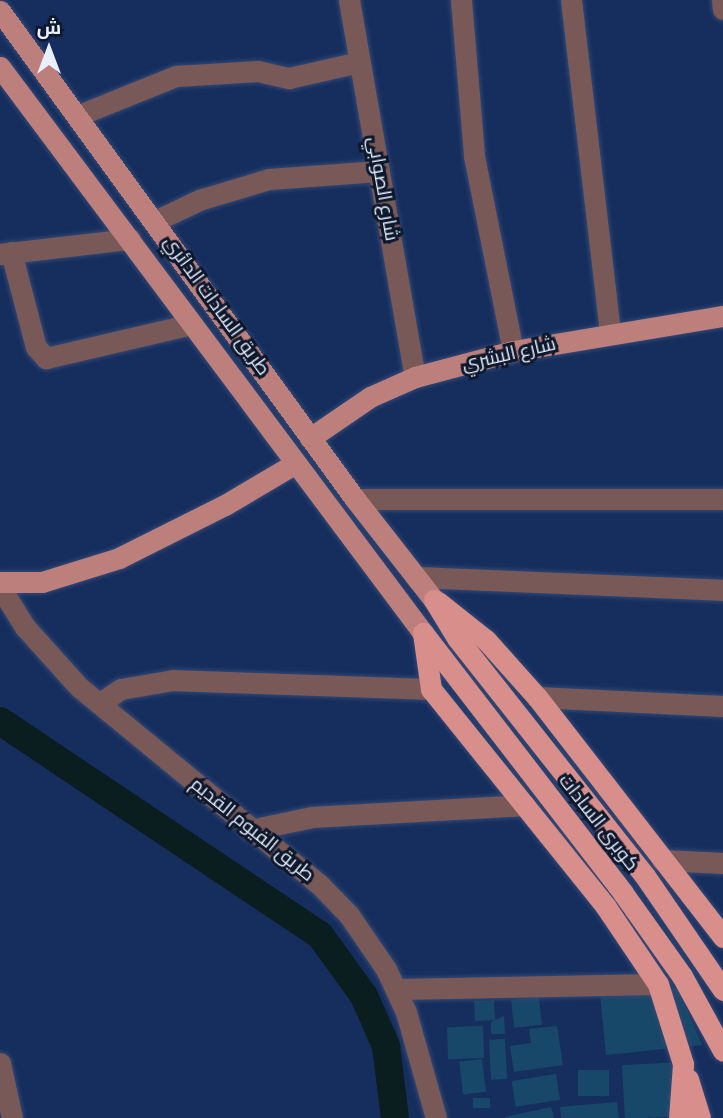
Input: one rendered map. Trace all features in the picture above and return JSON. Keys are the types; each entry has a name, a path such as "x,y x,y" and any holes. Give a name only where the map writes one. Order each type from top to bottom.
{"highway":[{"path":"434,600 478,632 537,697 723,937"},
{"name":"كوبرى السادات","path":"434,600 457,638 705,960 723,990"},
{"path":"423,633 430,690 606,907 658,984 700,1118"},
{"name":"كوبرى السادات","path":"423,633 623,893 681,976 723,1051"},
{"path":"679,1118 683,1064"}],"main road":[{"name":"طريق السادات الدائري","path":"0,11 79,115 310,438 434,600"},
{"name":"طريق السادات الدائري","path":"0,66 294,464 423,633"},
{"name":"شارع البشري","path":"310,438 370,397 415,377 513,351 723,316"},
{"path":"0,584 42,582 119,558 225,505 294,464"}],"street":[{"name":"شارع الصوابي","path":"349,0 415,377"},
{"path":"461,0 474,156 513,351"},
{"path":"570,0 610,334"},
{"path":"722,0 723,9"},
{"path":"79,115 177,76 258,71 283,78 359,62"},
{"path":"155,221 199,200 269,178 379,171"},
{"path":"130,239 6,253 36,347 46,358 192,324"},
{"path":"355,499 723,499"},
{"path":"415,577 723,590"},
{"name":"طريق الفيوم القديم","path":"0,584 41,648 100,704 318,884 349,915 396,989 415,1037 436,1118"},
{"path":"100,704 121,689 164,680 430,690"},
{"path":"537,697 723,706"},
{"path":"250,830 312,817 525,805"},
{"path":"662,860 723,863"},
{"path":"396,989 658,984"},
{"path":"0,1063 12,1118"}],"building":[{"path":"678,987 702,1045 606,1055 600,994"},
{"path":"539,997 542,1025 514,1028 511,1000"},
{"path":"494,1000 495,1020 475,1021 474,1001"},
{"path":"504,1016 505,1034 491,1034 491,1022"},
{"path":"483,1026 484,1058 448,1059 447,1027"},
{"path":"557,1026 563,1065 514,1072 510,1046 531,1043 529,1029"},
{"path":"505,1039 507,1079 491,1080 489,1040"},
{"path":"482,1059 486,1092 463,1095 459,1062"},
{"path":"682,1062 685,1116 625,1118 622,1065"},
{"path":"578,1070 609,1070 609,1096 578,1096"},
{"path":"556,1074 560,1100 516,1107 512,1081"},
{"path":"473,1098 490,1098 490,1108 473,1108"},
{"path":"617,1102 619,1118 561,1118 560,1107"},
{"path":"551,1107 554,1118 505,1118 505,1117"}],"waterway":[{"path":"0,721 320,935 364,996 386,1046 395,1118"}]}
